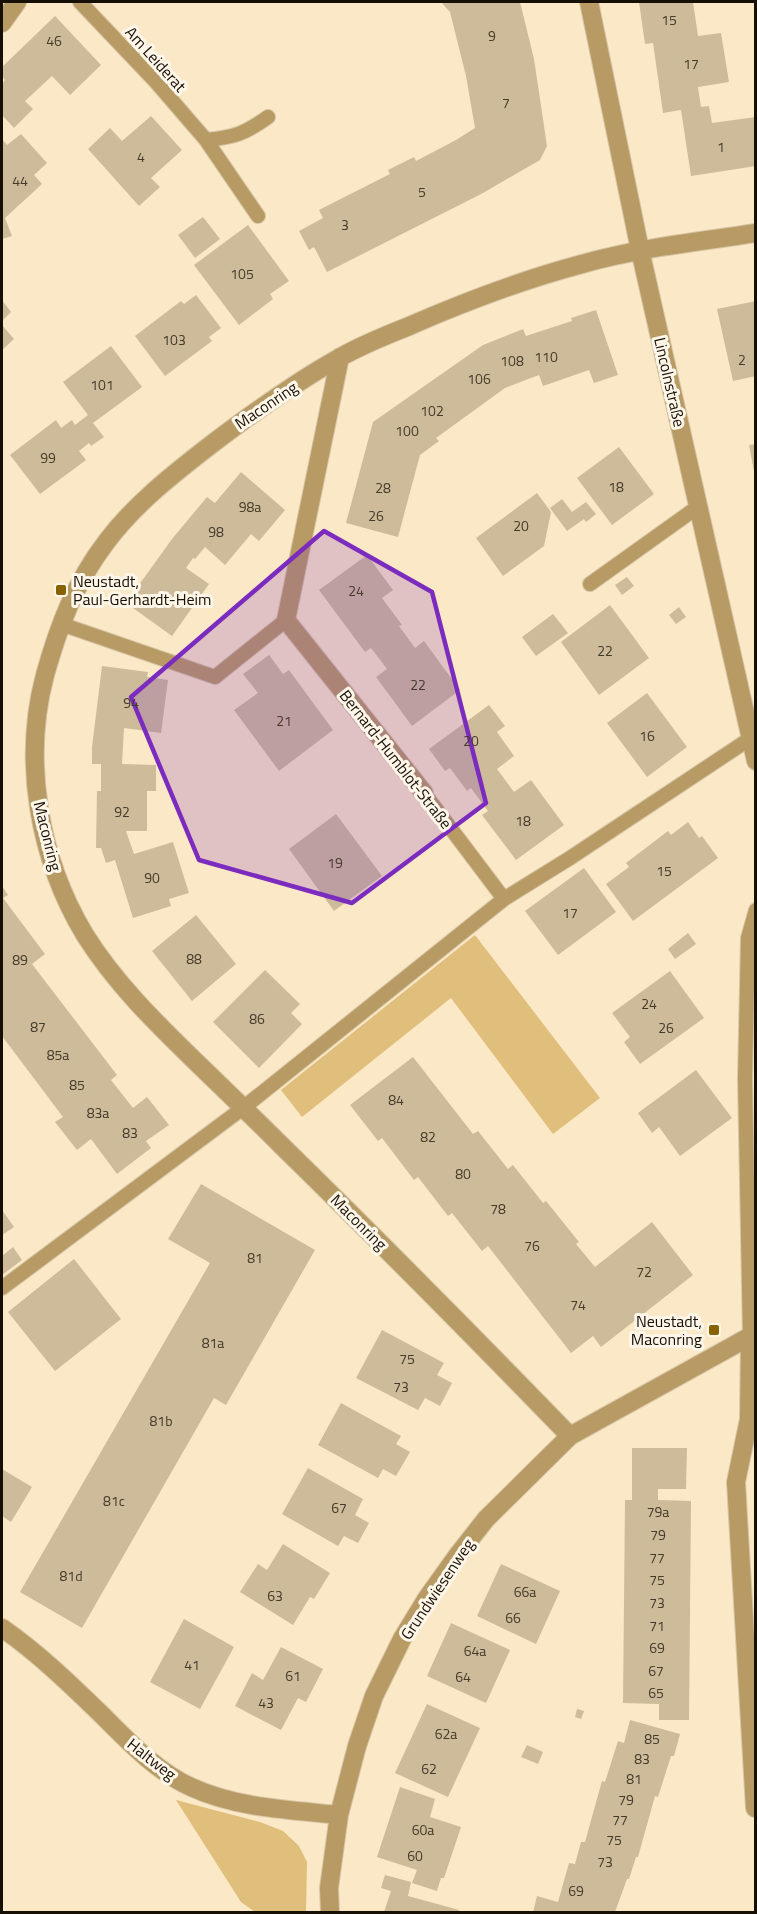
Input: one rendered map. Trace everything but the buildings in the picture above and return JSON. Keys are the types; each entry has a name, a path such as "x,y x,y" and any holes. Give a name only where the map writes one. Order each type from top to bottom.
{"street":[{"path":"2,23 17,2"},
{"name":"Lincolnstraße","path":"589,2 640,250 753,738 756,761"},
{"name":"Maconring","path":"570,1436 380,1243 156,1024 119,982 86,936 65,897 50,854 39,811 35,760 38,712 43,684 72,596 108,540 140,503 231,429 278,396 340,357 462,303 573,266 640,250 756,234"},
{"path":"286,620 340,357"},
{"name":"Bernard-Humblot-Straße","path":"286,620 424,793"},
{"path":"570,1436 753,1335 752,1424 736,1482 755,1808"},
{"name":"Grundwiesenweg","path":"330,1912 329,1888 339,1815 357,1746 374,1696 402,1639 457,1556 486,1519 570,1436"},
{"name":"Haltweg","path":"2,1628 52,1667 133,1746 167,1773 191,1787 221,1797 262,1806 339,1815"}],"lane":[{"name":"Am Leiderat","path":"80,2 156,82 206,140 258,216"},
{"path":"206,140 230,138 248,131 268,117"},
{"path":"590,584 699,506"},
{"path":"61,624 215,677 286,620"},
{"path":"2,1288 243,1108 504,899 753,738"},
{"name":"Bernard-Humblot-Straße","path":"424,793 504,899"},
{"path":"753,1335 745,1079 748,938 756,910"}],"highlighted area":[{"path":"324,531 432,592 486,803 352,903 199,860 131,697"}],"shaded area":[{"path":"475,935 600,1098 553,1134 451,998 302,1117 281,1090"},
{"path":"176,1800 260,1822 283,1831 299,1846 307,1862 306,1912 255,1912 241,1902"}],"place":[{"name":"Neustadt, Paul-Gerhardt-Heim","path":"61,590"},
{"name":"Neustadt, Maconring","path":"714,1330"}]}
